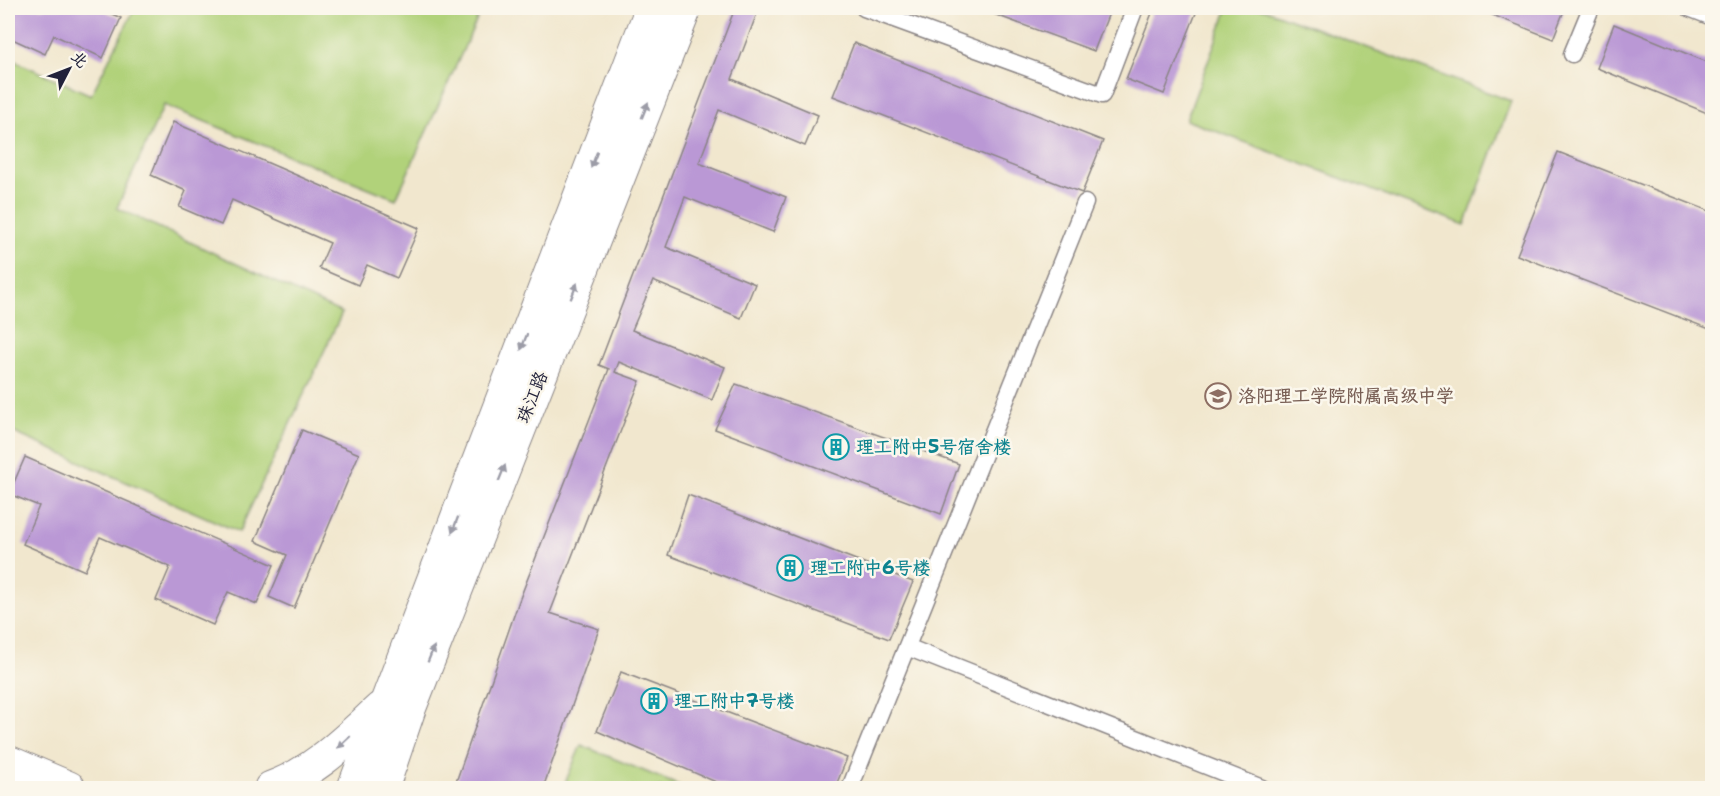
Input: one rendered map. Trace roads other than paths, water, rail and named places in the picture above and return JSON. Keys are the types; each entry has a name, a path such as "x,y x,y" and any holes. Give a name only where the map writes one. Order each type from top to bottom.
{"main road":[{"name":"珠江路","path":"382,789 398,706 652,8"},
{"name":"珠江路","path":"354,789 398,706 686,8"},
{"path":"272,789 284,784 398,706"},
{"path":"398,706 402,789"},
{"path":"8,762 69,789"}],"lane":[{"path":"864,8 1102,95 1134,8"},
{"path":"1572,54 1591,8"},
{"path":"1689,8 1713,17"},
{"path":"850,789 1085,203"},
{"path":"907,647 1262,789"}],"place":[{"name":"洛阳理工学院附属高级中学","path":"1218,396"},
{"name":"理工附中5号宿舍楼","path":"836,447"},
{"name":"理工附中6号楼","path":"790,568"},
{"name":"理工附中7号楼","path":"654,701"}]}
